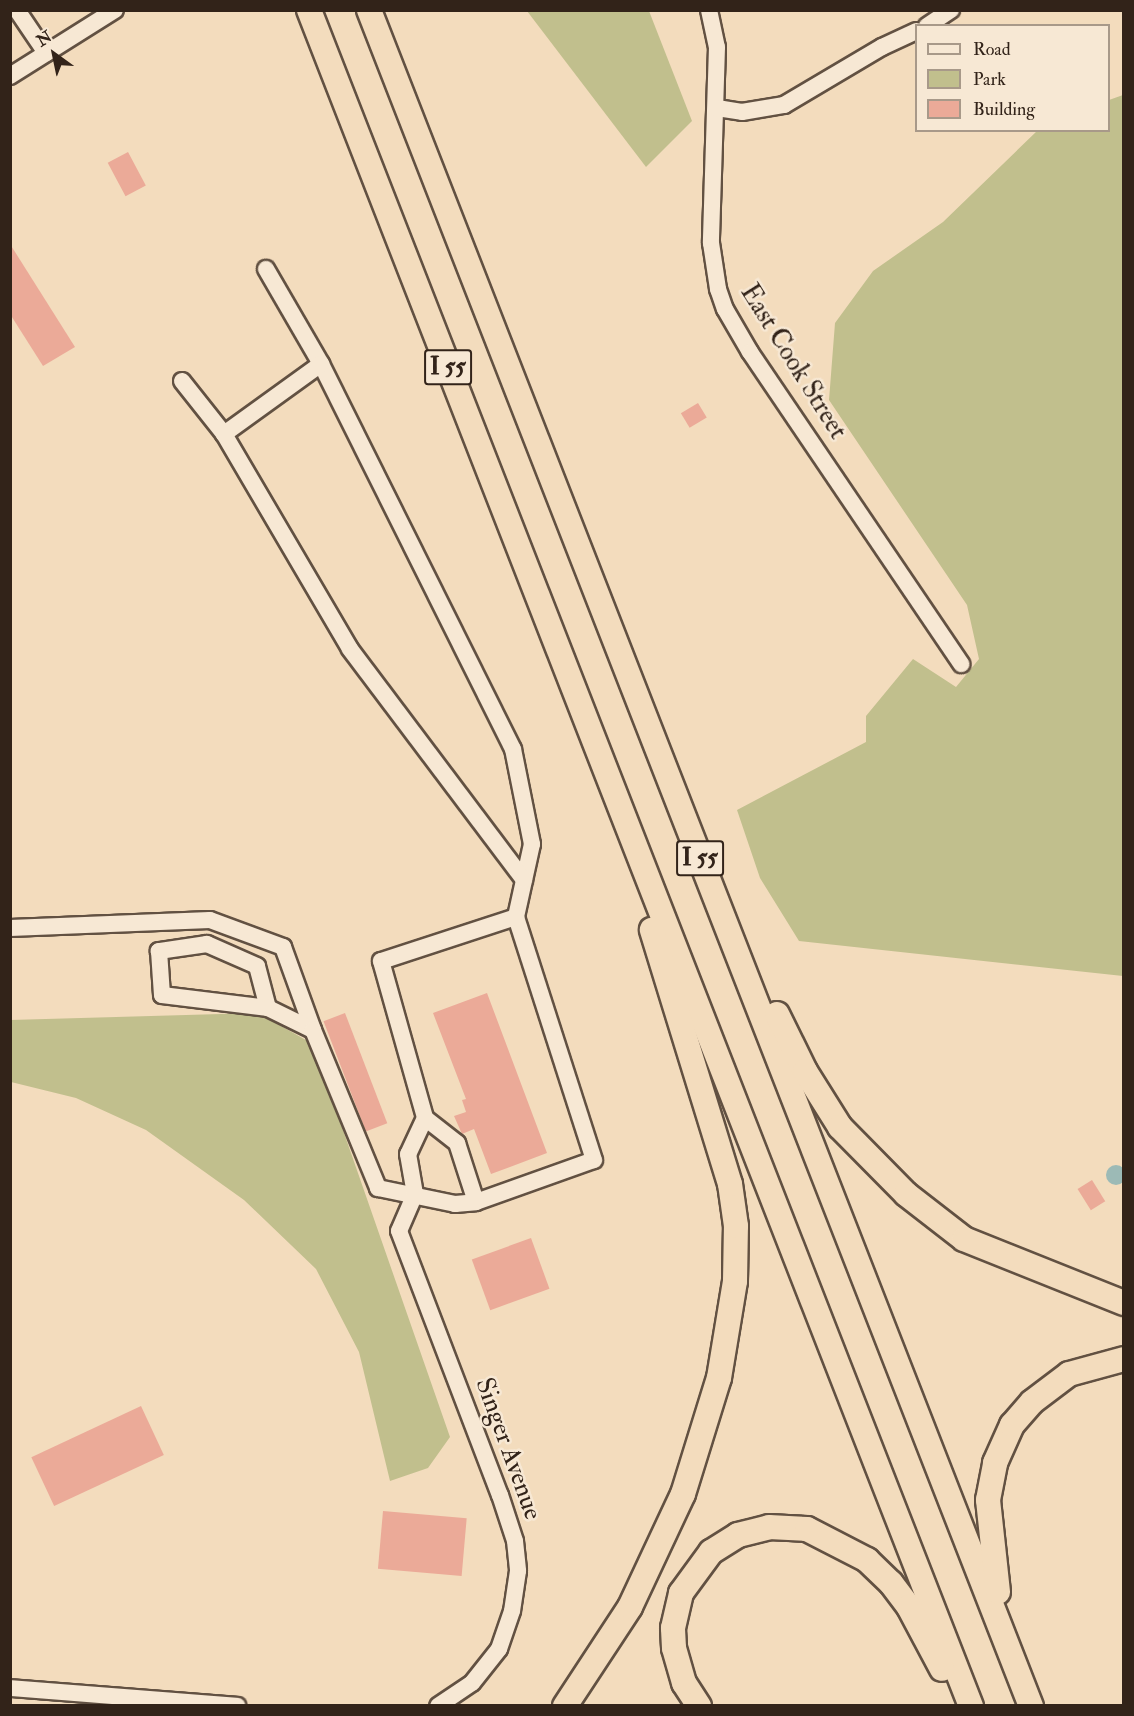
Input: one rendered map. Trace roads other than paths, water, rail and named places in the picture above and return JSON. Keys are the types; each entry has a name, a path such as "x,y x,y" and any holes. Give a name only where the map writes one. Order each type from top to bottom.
{"highway":[{"name":"I 55","path":"309,10 971,1706"},
{"name":"I 55","path":"369,10 1030,1706"},
{"path":"565,1706 630,1607 683,1494 719,1378 735,1281 736,1227 730,1184 588,724"},
{"path":"689,830 744,937 804,1071 854,1143 906,1194 964,1239 1124,1302"},
{"path":"1020,1676 992,1556 988,1500 995,1463 1012,1425 1052,1385 1087,1366 1124,1359"},
{"path":"699,1706 684,1683 674,1648 673,1628 681,1593 698,1565 725,1543 754,1530 787,1527 807,1529 846,1546 891,1583 929,1640 958,1706"}],"street":[{"path":"17,10 46,53"},
{"name":"East Cook Street","path":"709,10 717,47 717,108 711,243 718,289 725,309 750,352 961,664"},
{"path":"930,24 951,10"},
{"path":"10,76 109,12"},
{"path":"717,108 742,112 784,105 882,46 915,32"},
{"path":"10,928 210,920 283,947 313,1030 378,1188 416,1194 455,1204 476,1202 594,1160 516,917 532,844 513,749 321,364 266,269"},
{"path":"224,434 321,364"},
{"path":"182,381 224,434 350,649 524,880"},
{"path":"476,1202 458,1143 425,1118 381,961 516,917"},
{"path":"268,1008 257,966 207,944 159,951 162,996 268,1008 313,1030"},
{"path":"416,1194 408,1154 425,1118"},
{"name":"Singer Avenue","path":"416,1194 399,1231 500,1496 515,1541 518,1571 512,1611 499,1648 472,1683 438,1706"},
{"path":"10,1688 237,1706"}],"water":[{"path":"1116,1165 1123,1168 1126,1175 1123,1182 1116,1185 1109,1182 1106,1175 1109,1168"}]}
